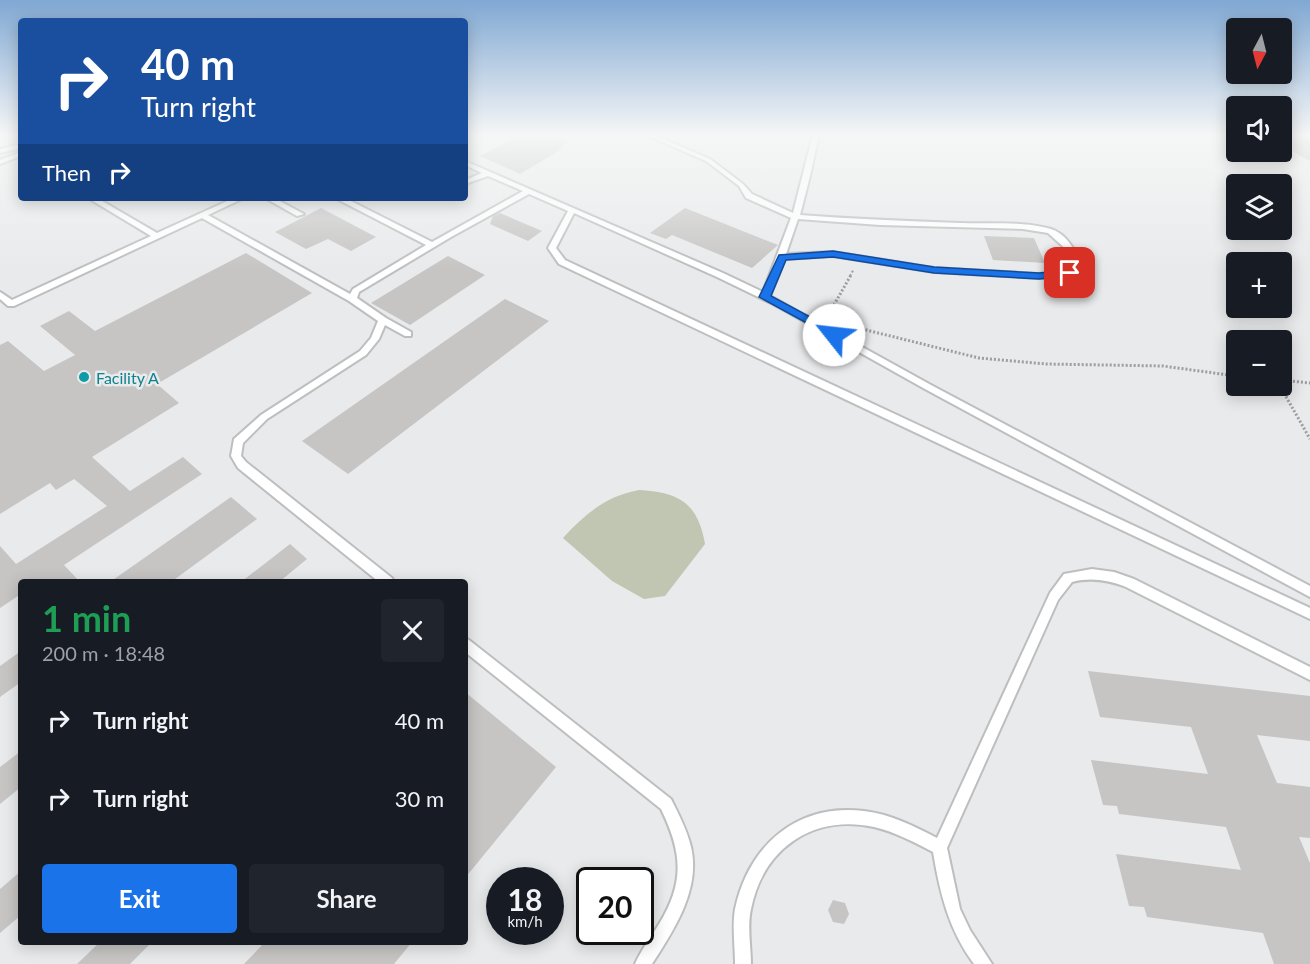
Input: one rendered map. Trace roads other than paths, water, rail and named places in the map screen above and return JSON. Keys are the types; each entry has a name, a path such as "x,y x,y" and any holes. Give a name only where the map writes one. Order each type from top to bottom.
{"lane":[{"path":"503,179 765,297 1310,592"},
{"path":"733,179 749,196 795,217 880,223 1023,226 1050,231 1066,245 1079,266 1070,273 1039,276 934,270 833,254 782,257"},
{"path":"765,297 782,257 808,179"},
{"path":"352,299 356,291 432,244 528,190"},
{"path":"97,201 156,236"},
{"path":"0,295 11,304 233,201"},
{"path":"275,201 300,214"},
{"path":"345,201 432,244"},
{"path":"572,210 552,248 562,262 1310,614"},
{"path":"202,215 352,299 408,334"},
{"path":"383,320 375,339 363,353 264,417 247,431 238,442 236,456 254,475 384,579"},
{"path":"984,964 957,924 946,884 940,848 1054,597 1068,578 1095,573 1121,579 1310,674"},
{"path":"468,646 666,804 675,820 684,843 686,869 684,892 674,916 644,964"},
{"path":"743,964 742,911 750,881 765,854 783,837 809,824 838,818 864,818 890,824 940,848"}],"place":[{"name":"Facility A","path":"84,377"}]}
